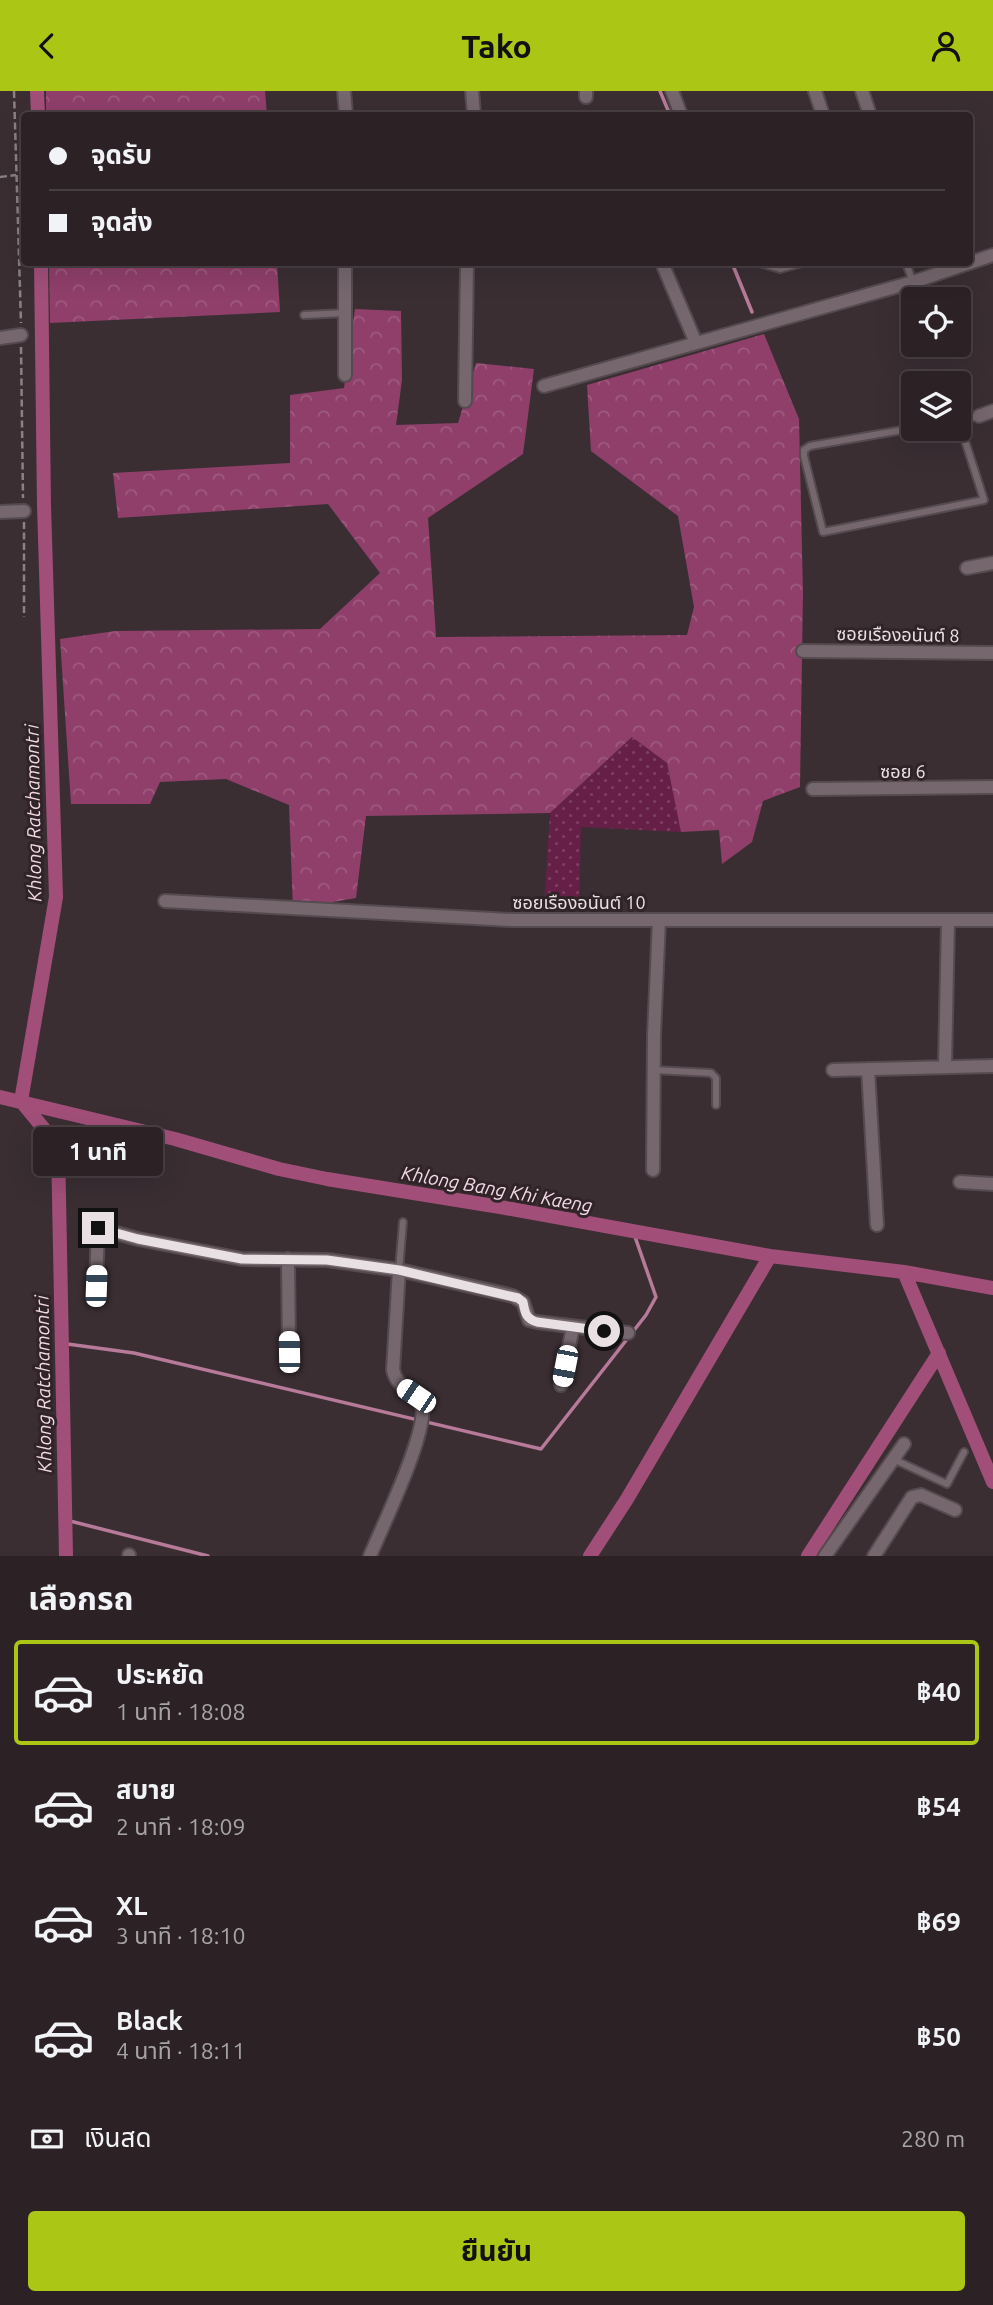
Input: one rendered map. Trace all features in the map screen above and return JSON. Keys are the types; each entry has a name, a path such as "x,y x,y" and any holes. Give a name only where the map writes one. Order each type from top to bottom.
{"street":[{"path":"344,91 346,112"},
{"path":"472,91 474,112"},
{"path":"672,91 680,112"},
{"path":"815,91 822,112"},
{"path":"862,91 869,112"},
{"path":"973,262 993,255"},
{"path":"345,266 345,375"},
{"path":"465,401 467,266"},
{"path":"663,266 695,343"},
{"path":"544,386 782,320 960,266"},
{"path":"0,338 21,335"},
{"path":"979,416 993,411"},
{"path":"0,512 24,511"},
{"path":"967,568 993,563"},
{"name":"ซอยเรืองอนันต์ 8","path":"803,651 993,653"},
{"name":"ซอย 6","path":"813,789 993,787"},
{"name":"ซอยเรืองอนันต์ 10","path":"166,901 512,920 993,920"},
{"path":"653,1170 659,920"},
{"path":"944,1066 948,921"},
{"path":"833,1070 993,1066"},
{"path":"867,1069 877,1225"},
{"path":"960,1182 993,1184"},
{"path":"96,1286 98,1228 138,1239 227,1256 327,1260 399,1270 513,1296 523,1302 529,1320 628,1333"},
{"path":"288,1259 289,1352"},
{"path":"370,1556 414,1452 422,1410 422,1403 416,1396 398,1384 393,1370 399,1270"},
{"path":"561,1385 573,1327"},
{"path":"825,1556 904,1444"},
{"path":"874,1556 912,1497 921,1495 955,1510"}],"lane":[{"path":"770,266 780,269 791,266"},
{"path":"907,266 913,282"},
{"path":"304,315 345,313"},
{"path":"971,418 979,416"},
{"path":"901,430 810,446 804,450 823,532 984,500 965,441"},
{"path":"654,1070 711,1073 716,1078 716,1105"},
{"path":"399,1270 403,1222"},
{"path":"893,1459 947,1484 964,1452"}],"path":[{"path":"14,91 21,335 24,617"},
{"path":"0,177 16,175"}],"shaded area":[{"path":"632,737 667,763 681,832 581,827 579,909 544,909 550,813"}],"green space":[{"path":"46,91 265,91 267,112 46,112"},
{"path":"49,266 277,266 280,312 50,323"},
{"path":"355,309 401,311 402,380 396,425 458,423 476,363 534,369 523,454 428,518 436,637 687,635 694,607 678,516 591,451 587,385 764,334 799,419 803,593 800,787 763,801 752,842 722,864 719,830 681,832 667,763 632,737 550,813 366,816 356,898 293,909 289,805 226,779 160,782 150,804 71,804 60,639 115,631 320,629 380,573 328,504 118,518 113,473 290,463 290,395 344,388"}],"waterway":[{"name":"Khlong Ratchamontri","path":"37,91 38,112"},
{"path":"660,91 669,112"},
{"name":"Khlong Ratchamontri","path":"41,266 44,505 56,897 21,1101 58,1146 66,1556"},
{"path":"733,266 752,312"},
{"name":"Khlong Bang Khi Kaeng","path":"0,1097 327,1179 770,1256 904,1272 993,1288"},
{"path":"60,1343 134,1353 541,1449 646,1315 656,1297 633,1231"},
{"path":"590,1556 627,1499 770,1256"},
{"path":"904,1272 993,1482"},
{"path":"808,1556 939,1353"},
{"path":"66,1520 208,1556"}],"route":[{"path":"98,1228 138,1239 242,1259 327,1260 399,1270 518,1298 523,1302 529,1320 604,1331"}]}
